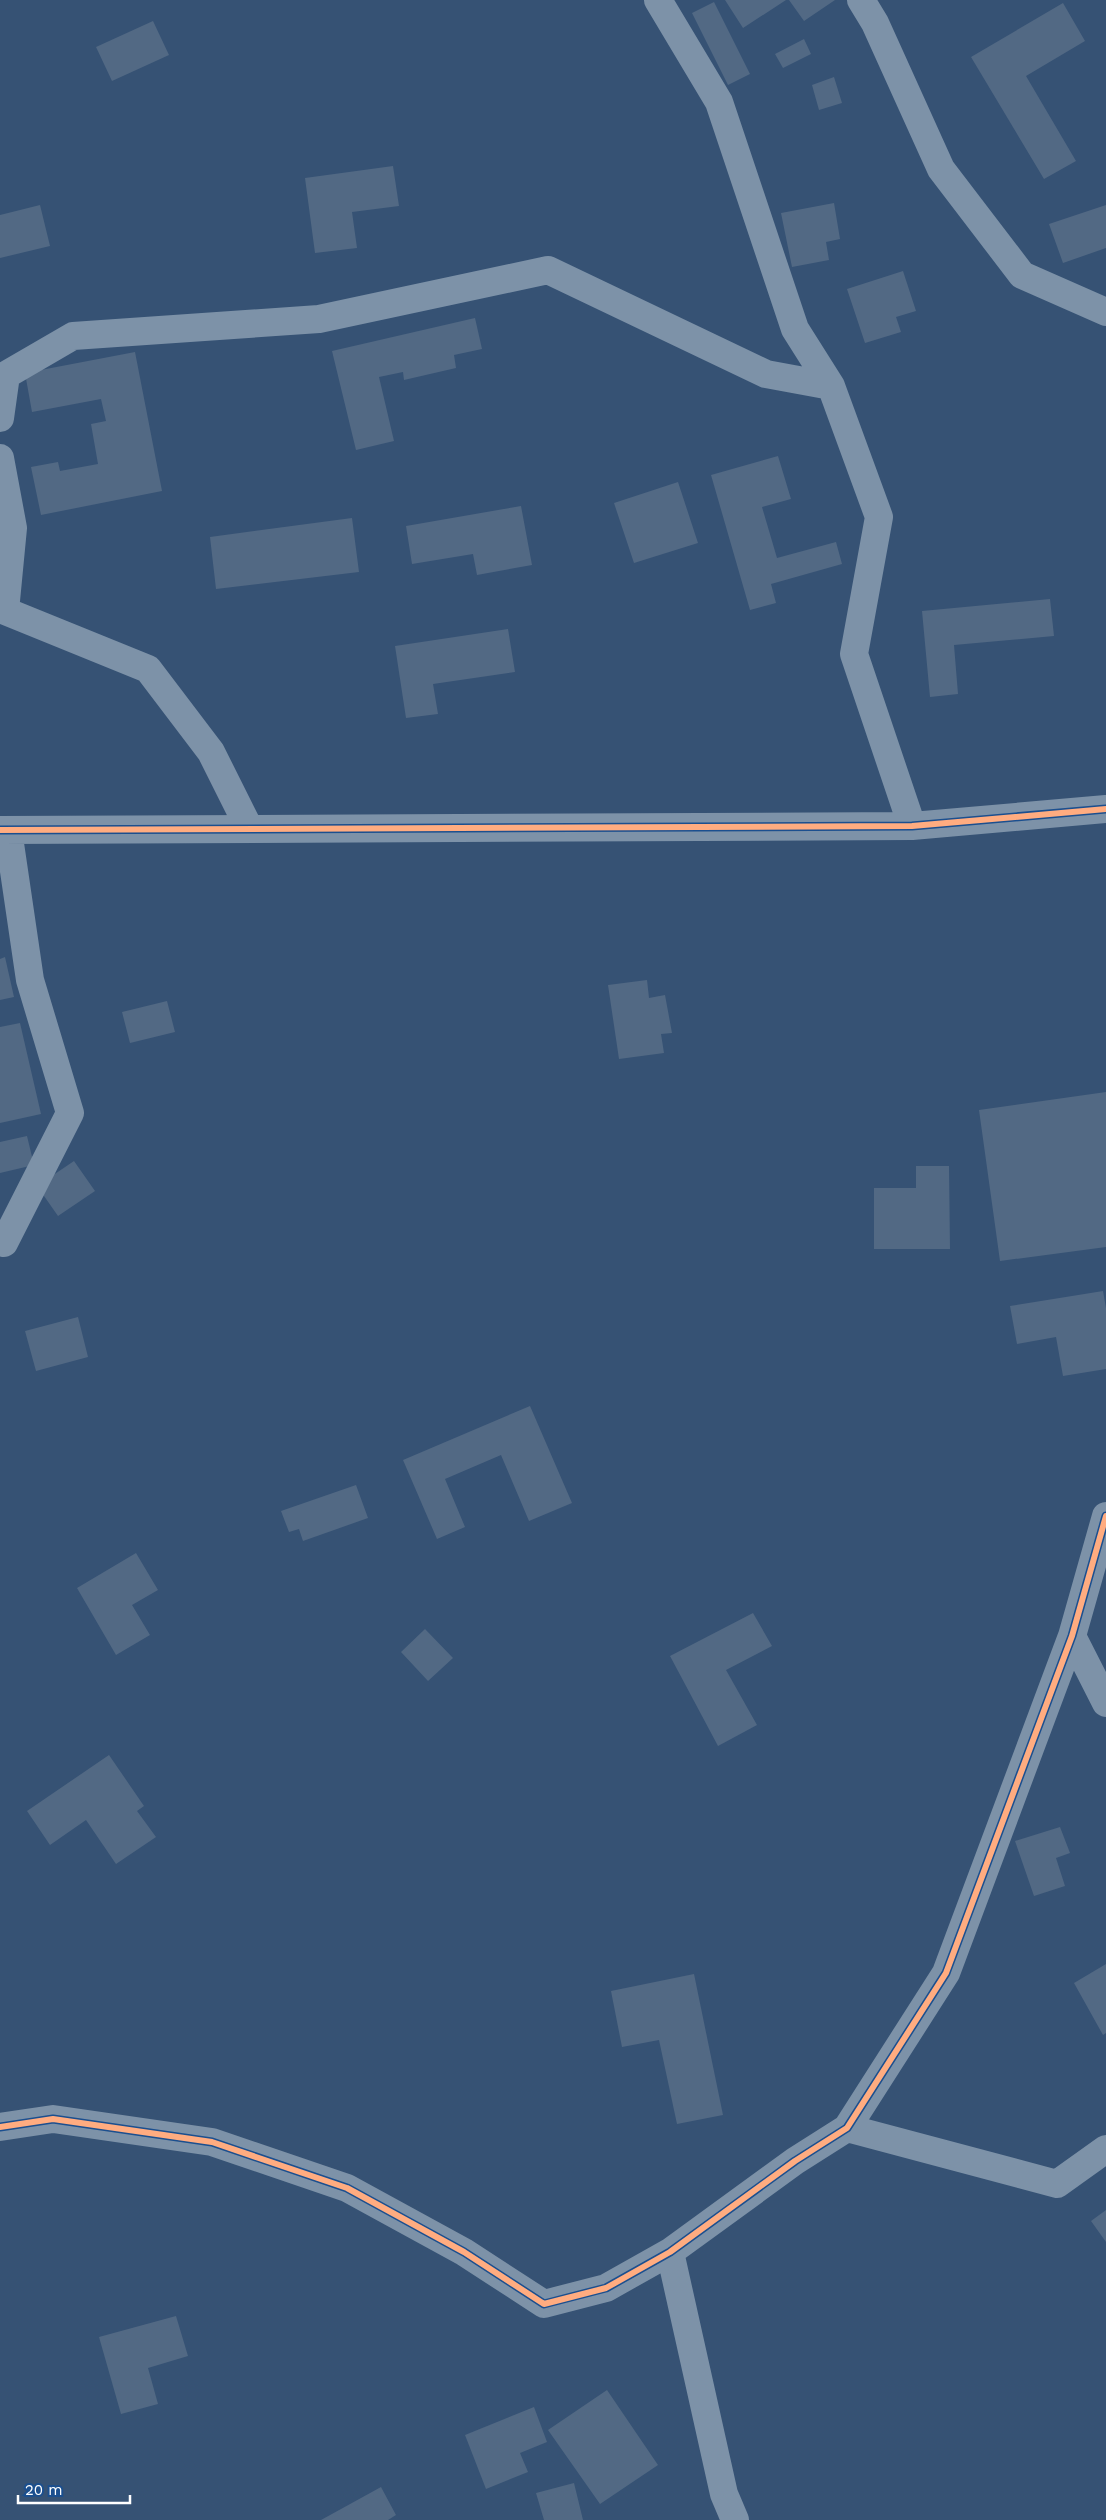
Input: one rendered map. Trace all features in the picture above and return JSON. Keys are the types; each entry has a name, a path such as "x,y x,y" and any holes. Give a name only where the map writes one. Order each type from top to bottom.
{"street":[{"path":"658,0 719,102 794,329 831,386 879,518 854,654 912,826"},
{"path":"861,0 875,23 941,169 1022,275 1106,312"},
{"path":"0,418 6,375 73,336 319,319 548,270 766,374 831,386"},
{"path":"0,458 13,528 3,610 148,669 211,752 249,828"},
{"path":"4,1243 70,1113 30,980 4,830 912,826 1106,809"},
{"path":"0,2127 53,2120 212,2142 347,2188 464,2252 544,2304 606,2288 670,2252 795,2161 847,2128 946,1973 1072,1636 1106,1516"},
{"path":"1072,1636 1106,1703"},
{"path":"847,2128 1057,2184 1106,2149"},
{"path":"670,2252 724,2494 735,2520"}],"building":[{"path":"725,0 786,0 743,28"},
{"path":"789,0 835,0 804,21"},
{"path":"714,2 750,74 728,85 692,13"},
{"path":"1063,3 1085,41 1026,76 1076,161 1044,179 971,57"},
{"path":"153,21 169,55 112,81 96,47"},
{"path":"804,39 811,54 783,68 775,54"},
{"path":"834,77 842,103 819,110 812,85"},
{"path":"393,166 399,206 352,212 357,248 315,253 305,178"},
{"path":"834,203 840,239 826,242 829,260 792,267 781,213"},
{"path":"40,205 50,246 0,258 0,215"},
{"path":"1106,205 1106,248 1063,263 1049,224"},
{"path":"903,271 916,311 896,317 901,332 865,343 847,289"},
{"path":"475,318 482,349 454,355 456,368 404,380 403,372 379,377 394,441 356,450 332,351"},
{"path":"135,352 162,491 41,515 31,467 58,462 60,471 98,464 91,424 106,421 101,399 32,412 25,373"},
{"path":"778,456 791,499 762,507 777,558 836,542 842,564 771,584 776,603 750,610 711,475"},
{"path":"678,482 698,543 634,563 614,503"},
{"path":"521,506 532,565 477,575 473,554 412,564 406,526"},
{"path":"352,518 359,572 216,589 210,537"},
{"path":"1050,599 1054,636 954,645 958,694 930,697 922,611"},
{"path":"508,629 515,672 433,684 438,714 406,718 395,646"},
{"path":"5,957 14,997 0,1000 0,959"},
{"path":"647,980 649,998 665,995 672,1033 661,1034 664,1053 619,1059 608,985"},
{"path":"167,1001 175,1032 130,1043 122,1012"},
{"path":"20,1023 41,1114 0,1123 0,1027"},
{"path":"1106,1092 1106,1247 1000,1261 979,1110"},
{"path":"27,1136 34,1165 0,1173 0,1142"},
{"path":"74,1161 95,1191 58,1216 37,1186"},
{"path":"916,1166 949,1166 950,1249 874,1249 874,1188 916,1188"},
{"path":"1103,1291 1106,1308 1106,1369 1063,1376 1056,1337 1017,1344 1010,1306"},
{"path":"78,1317 88,1357 36,1371 25,1331"},
{"path":"530,1406 572,1503 529,1521 501,1455 445,1479 465,1527 437,1539 403,1460"},
{"path":"356,1485 368,1518 303,1541 299,1529 289,1532 281,1511"},
{"path":"136,1553 158,1590 132,1605 150,1635 116,1655 77,1588"},
{"path":"753,1613 772,1646 726,1670 757,1725 718,1746 670,1656"},
{"path":"425,1629 453,1658 428,1681 401,1652"},
{"path":"109,1755 144,1806 137,1811 156,1837 116,1864 86,1820 50,1845 27,1811"},
{"path":"1060,1827 1070,1853 1056,1858 1065,1886 1034,1896 1015,1841"},
{"path":"1106,1964 1106,2033 1103,2035 1074,1983"},
{"path":"694,1974 723,2115 677,2124 659,2040 622,2047 611,1991"},
{"path":"1106,2210 1106,2242 1091,2221"},
{"path":"176,2316 188,2356 148,2368 158,2404 121,2414 99,2337"},
{"path":"607,2390 658,2465 600,2504 548,2430"},
{"path":"534,2407 547,2442 520,2453 528,2472 486,2489 465,2435"},
{"path":"574,2483 583,2520 544,2520 536,2493"},
{"path":"381,2487 396,2515 388,2520 321,2520"}],"cycle path":[{"path":"0,830 912,826 1106,809"},
{"path":"0,2127 53,2119 212,2142 347,2188 464,2252 544,2304 606,2288 670,2252 795,2161 847,2128 946,1973 1072,1636 1106,1516"}]}
